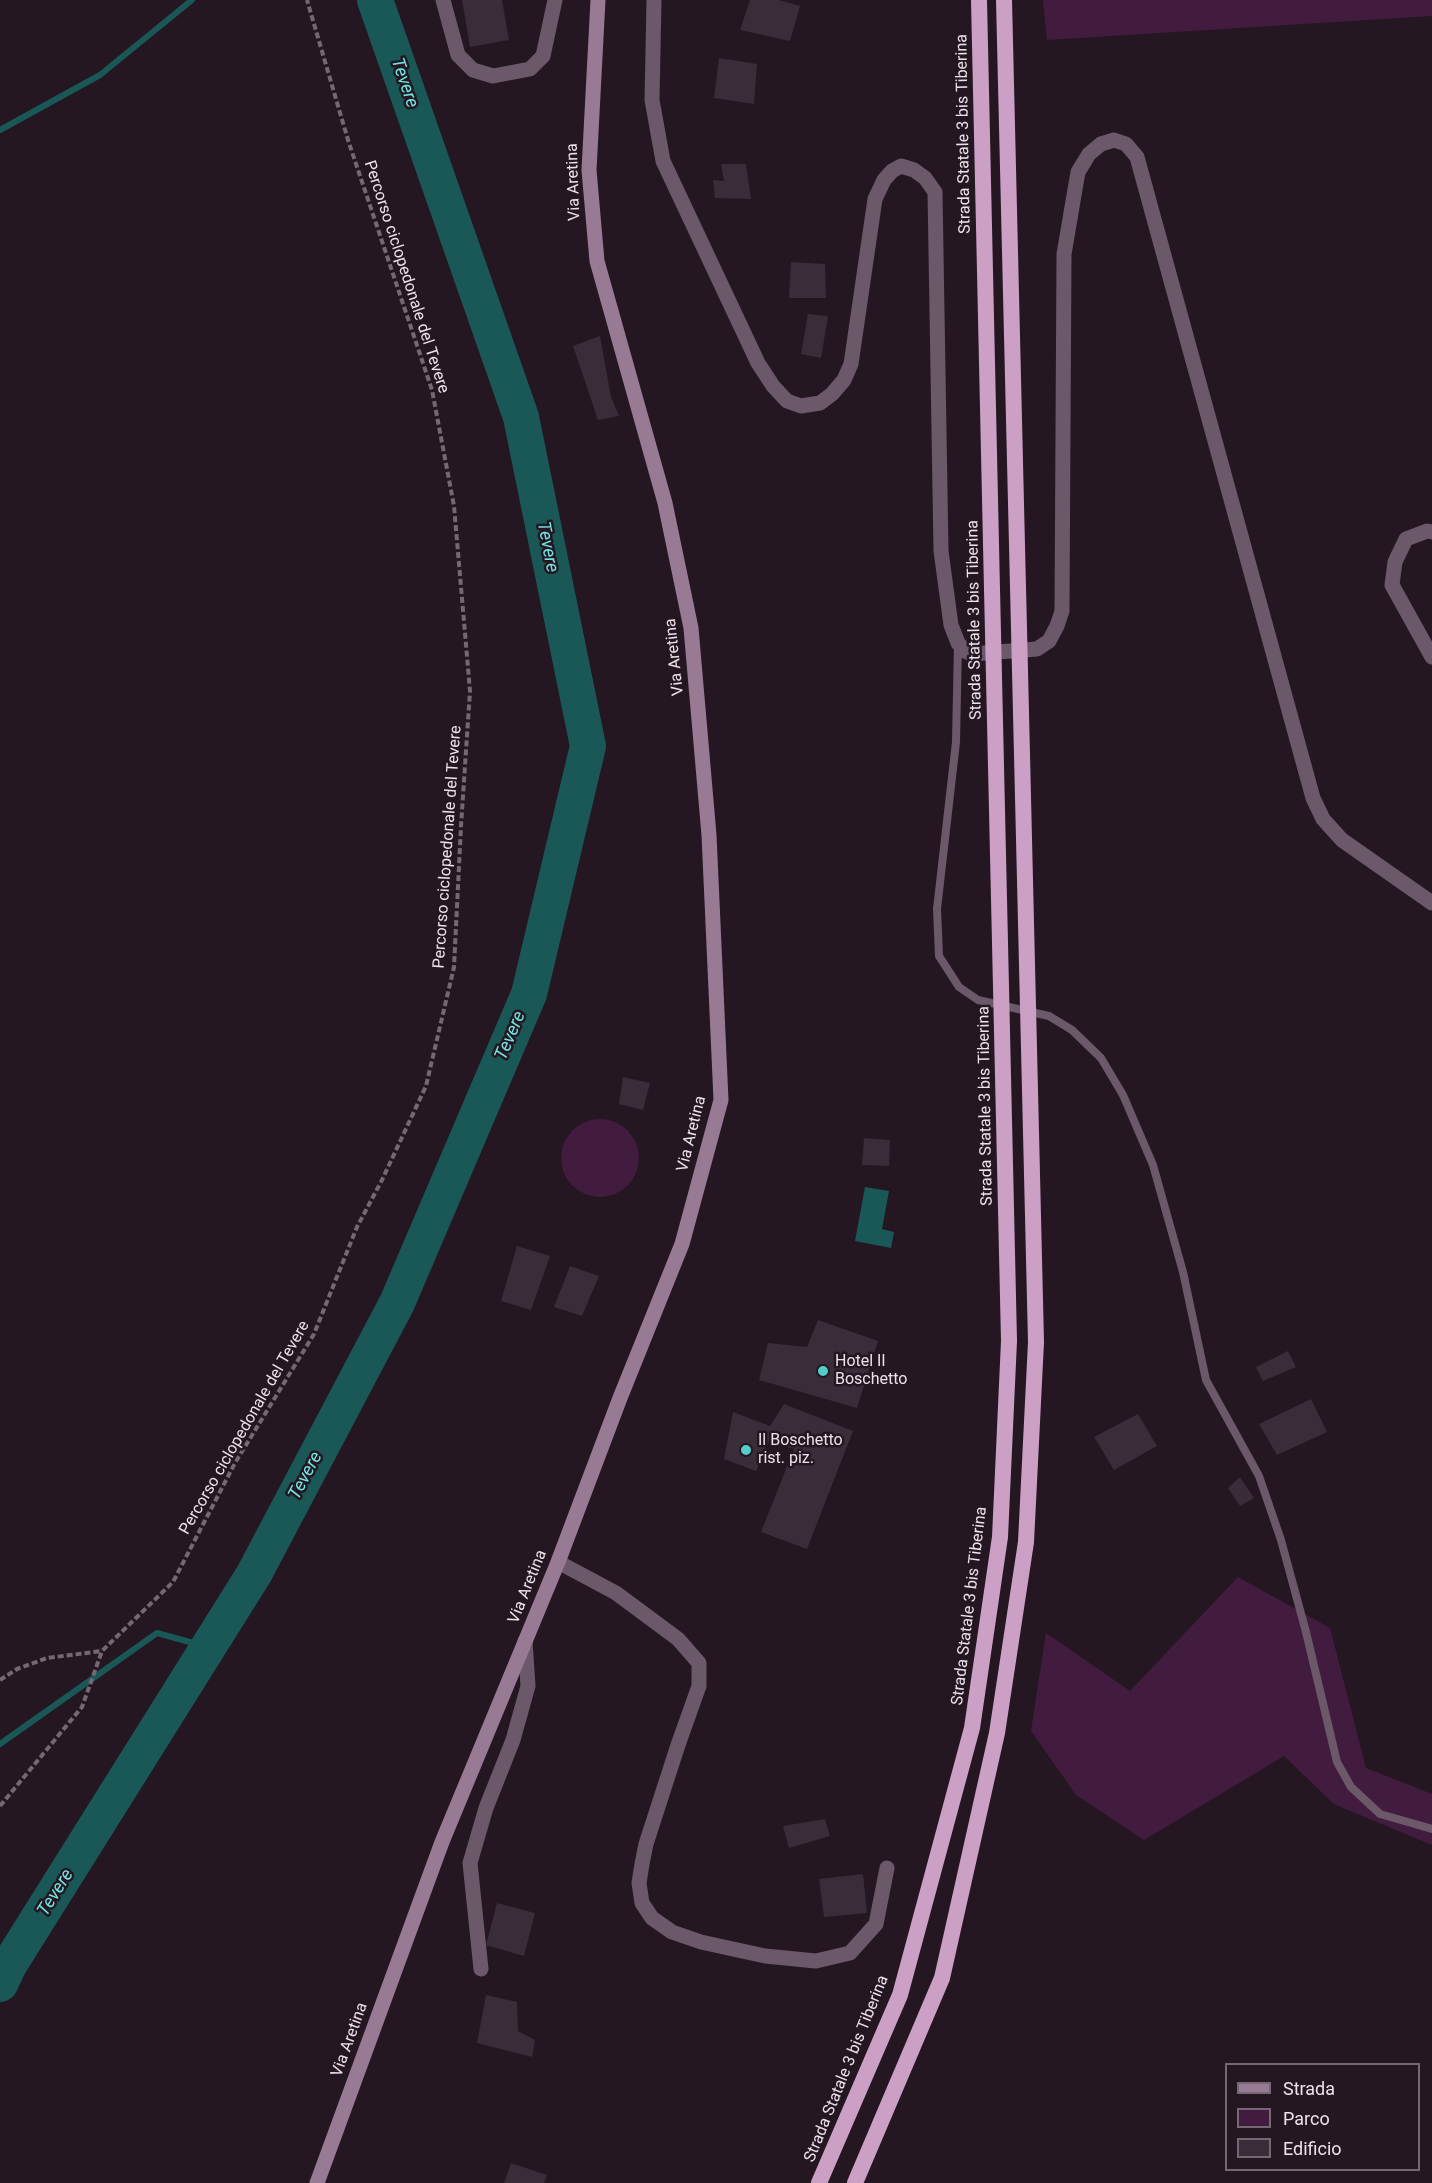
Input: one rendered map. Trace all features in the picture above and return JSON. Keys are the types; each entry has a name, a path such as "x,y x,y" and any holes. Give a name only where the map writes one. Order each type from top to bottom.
{"highway":[{"name":"Strada Statale 3 bis Tiberina","path":"819,2183 900,1995 972,1728 1000,1537 1009,1341 979,0"},
{"path":"855,2183 942,1978 997,1733 1026,1542 1036,1342 1004,0"}],"main road":[{"name":"Via Aretina","path":"317,2183 442,1842 558,1562 620,1398 682,1244 721,1100 709,835 692,628 665,503 597,261 589,170 598,0"}],"street":[{"path":"443,0 458,56 473,70 493,76 530,69 543,56 555,0"},
{"path":"654,0 652,100 663,161 758,363 773,386 787,401 801,405 820,403 832,394 844,380 851,364 875,199 884,180 892,171 901,166 914,170 925,178 934,192 941,550 951,625 958,643 965,651 972,654 1037,649 1049,641 1062,611 1064,254 1078,172 1089,154 1101,144 1114,140 1126,144 1137,157 1313,798 1323,819 1342,840 1432,903"},
{"path":"1432,532 1427,531 1406,539 1395,562 1392,585 1432,657"},
{"path":"558,1562 616,1593 678,1639 699,1663 699,1686 646,1844 642,1864 639,1882 642,1903 652,1918 672,1932 701,1942 765,1956 816,1961 850,1953 876,1924 887,1868"},
{"path":"481,1969 470,1863 486,1808 513,1740 528,1686 525,1641"}],"lane":[{"path":"958,643 956,742 937,909 939,956 959,987 978,1000 1048,1016 1072,1030 1101,1058 1123,1095 1153,1165 1183,1272 1206,1380 1260,1476 1306,1632 1337,1762 1351,1787 1380,1814 1432,1829"}],"path":[{"name":"Percorso ciclopedonale del Tevere","path":"0,1806 82,1707 102,1651 173,1582 236,1463 314,1334 357,1227 426,1086 454,967 470,691 454,506 432,390 348,140 307,0"},
{"path":"0,1680 17,1669 47,1658 102,1651"}],"green space":[{"path":"1043,0 1432,0 1432,16 1047,40"},
{"path":"600,1119 615,1122 627,1131 636,1143 639,1158 636,1173 627,1185 615,1194 600,1197 585,1194 573,1185 564,1173 561,1158 564,1143 573,1131 585,1122"},
{"path":"1238,1577 1330,1628 1366,1768 1432,1794 1432,1845 1334,1804 1284,1756 1144,1840 1076,1795 1031,1731 1046,1633 1130,1691"}],"shaded area":[{"path":"865,1187 889,1191 882,1229 894,1232 891,1248 855,1241"}],"building":[{"path":"462,0 502,0 509,40 470,47"},
{"path":"750,0 779,0 800,6 790,41 740,30"},
{"path":"719,58 757,64 754,104 714,98"},
{"path":"721,164 746,164 751,199 715,198 713,180 724,181"},
{"path":"791,262 825,264 826,298 789,298"},
{"path":"808,314 828,316 821,358 801,354"},
{"path":"600,336 611,397 619,416 598,420 573,346"},
{"path":"623,1077 650,1083 643,1110 619,1104"},
{"path":"864,1138 890,1140 889,1166 862,1165"},
{"path":"517,1246 550,1256 531,1310 501,1301"},
{"path":"570,1266 599,1276 582,1316 554,1307"},
{"path":"818,1320 878,1341 857,1408 759,1380 768,1343 807,1347"},
{"path":"1288,1351 1296,1367 1263,1381 1256,1367"},
{"path":"1311,1399 1327,1432 1277,1455 1259,1424"},
{"path":"784,1404 853,1431 807,1549 761,1532 794,1449 769,1441 756,1471 724,1459 733,1412 770,1426"},
{"path":"1138,1414 1157,1446 1114,1470 1094,1437"},
{"path":"1240,1477 1254,1498 1240,1506 1228,1488"},
{"path":"825,1819 830,1836 789,1848 783,1826"},
{"path":"863,1874 867,1913 824,1917 819,1879"},
{"path":"497,1903 535,1913 524,1956 486,1945"},
{"path":"486,1995 517,2002 518,2031 535,2040 532,2057 477,2043"},
{"path":"511,2163 547,2175 544,2183 504,2183"}],"waterway":[{"path":"0,130 100,75 192,0"},
{"name":"Tevere","path":"0,1984 9,1965 254,1574 397,1303 529,994 588,746 521,417 375,0"},
{"path":"0,1744 157,1633 208,1647"}],"place":[{"name":"Hotel Il Boschetto","path":"823,1371"},
{"name":"Il Boschetto rist. piz.","path":"746,1450"}]}
